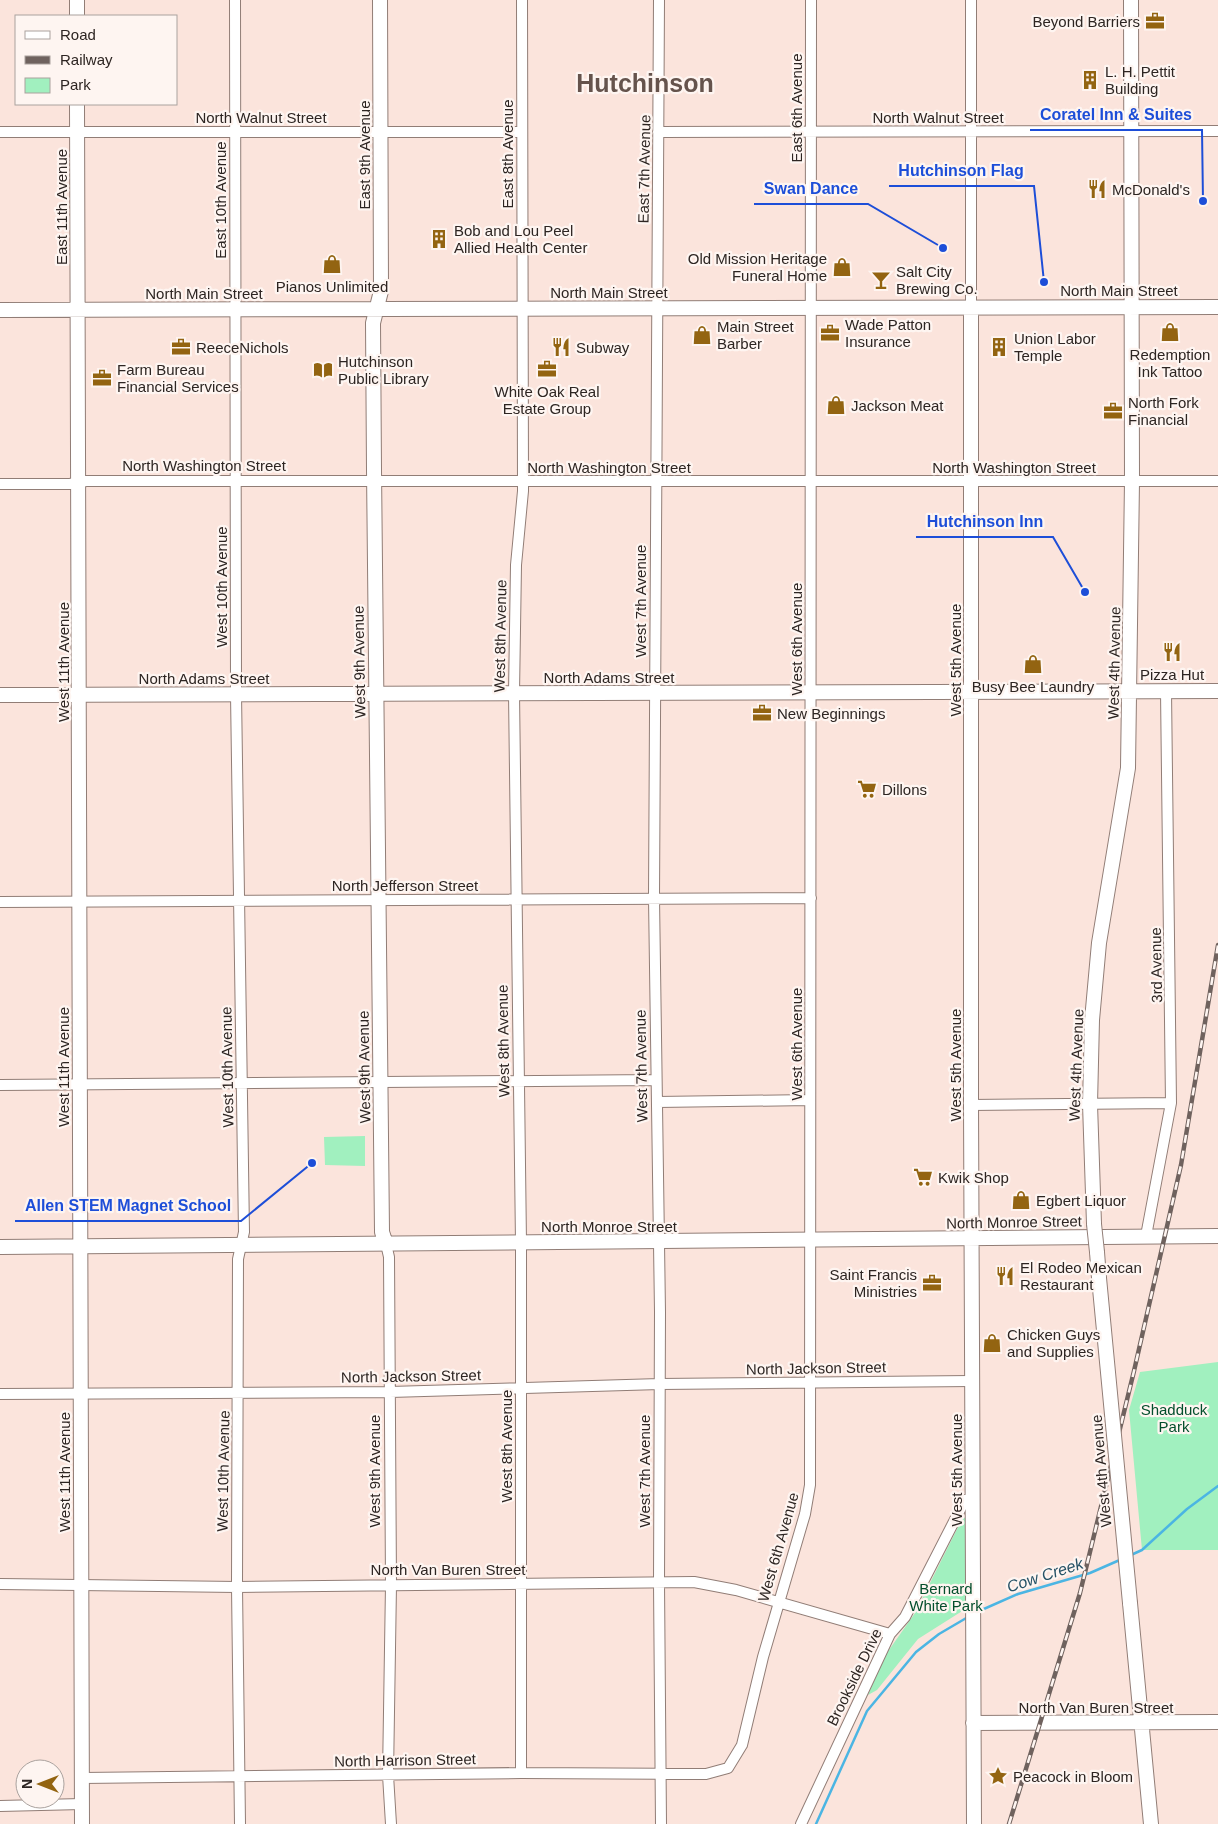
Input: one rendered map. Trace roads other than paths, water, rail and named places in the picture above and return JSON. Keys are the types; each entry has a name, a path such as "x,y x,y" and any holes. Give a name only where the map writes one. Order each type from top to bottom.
{"street":[{"path":"77,0 77,15"},
{"name":"East 10th Avenue","path":"235,0 235,309"},
{"name":"East 9th Avenue","path":"377,309 381,291 380,0"},
{"name":"East 8th Avenue","path":"522,0 522,308"},
{"name":"East 7th Avenue","path":"658,308 659,0"},
{"name":"East 6th Avenue","path":"812,0 812,307"},
{"path":"971,0 971,307"},
{"name":"West 4th Avenue","path":"1132,0 1132,481 1128,768 1099,943 1092,1020 1090,1104 1094,1224 1151,1824"},
{"name":"East 11th Avenue","path":"77,105 78,310"},
{"name":"North Walnut Street","path":"658,132 1218,131"},
{"name":"North Walnut Street","path":"0,132 522,132"},
{"name":"North Main Street","path":"0,310 1218,306"},
{"name":"West 6th Avenue","path":"728,1768 742,1745 778,1603 804,1514 810,1485 812,1382 810,1100 812,307"},
{"name":"West 5th Avenue","path":"971,307 971,1105 974,1824"},
{"name":"West 8th Avenue","path":"521,1773 522,1389 514,693 516,565 523,481 522,308"},
{"name":"West 7th Avenue","path":"658,308 654,898 660,1384 661,1824"},
{"name":"West 10th Avenue","path":"235,309 236,694 244,1232 238,1259 237,1586 240,1824"},
{"name":"West 9th Avenue","path":"377,309 374,323 375,694 382,1232 389,1257 390,1585 388,1775 391,1824"},
{"name":"West 11th Avenue","path":"78,310 82,1824"},
{"name":"North Washington Street","path":"0,484 236,480 656,482 1218,481"},
{"name":"3rd Avenue","path":"1146,1236 1171,1102 1166,691"},
{"name":"North Adams Street","path":"0,695 1218,691"},
{"name":"North Jefferson Street","path":"0,902 811,898"},
{"path":"0,1085 519,1083 656,1080"},
{"path":"657,1102 810,1100"},
{"path":"971,1105 1171,1102"},
{"name":"North Monroe Street","path":"0,1247 1218,1236"},
{"name":"North Jackson Street","path":"0,1394 390,1392 660,1384 972,1381"},
{"name":"Brookside Drive","path":"801,1824 890,1634 905,1617 965,1500 973,1499"},
{"name":"North Van Buren Street","path":"0,1584 237,1586 694,1582 736,1590 890,1634"},
{"name":"North Van Buren Street","path":"973,1723 1142,1724 1218,1722"},
{"name":"North Harrison Street","path":"82,1778 521,1773 706,1774 728,1768"},
{"path":"0,1806 82,1804"}],"waterway":[{"name":"Cow Creek","path":"1131,1555 1142,1550 1187,1509 1218,1486"},
{"name":"Cow Creek","path":"977,1612 1018,1594 1090,1573 1122,1559"},
{"name":"Cow Creek","path":"816,1824 867,1711 916,1652 939,1634 968,1617"}],"railway":[{"path":"1009,1824 1080,1593 1134,1371 1181,1165 1218,945"}],"place":[{"name":"Beyond Barriers","path":"1155,21"},
{"name":"L. H. Pettit Building","path":"1090,80"},
{"name":"McDonald's","path":"1097,189"},
{"name":"Coratel Inn & Suites","path":"1203,201"},
{"name":"Bob and Lou Peel Allied Health Center","path":"439,239"},
{"name":"Swan Dance","path":"943,248"},
{"name":"Pianos Unlimited","path":"332,264"},
{"name":"Old Mission Heritage Funeral Home","path":"842,267"},
{"name":"Salt City Brewing Co.","path":"881,280"},
{"name":"Hutchinson Flag","path":"1044,282"},
{"name":"Redemption Ink Tattoo","path":"1170,332"},
{"name":"Wade Patton Insurance","path":"830,333"},
{"name":"Main Street Barber","path":"702,335"},
{"name":"ReeceNichols","path":"181,347"},
{"name":"Subway","path":"561,347"},
{"name":"Union Labor Temple","path":"999,347"},
{"name":"White Oak Real Estate Group","path":"547,369"},
{"name":"Hutchinson Public Library","path":"323,370"},
{"name":"Farm Bureau Financial Services","path":"102,378"},
{"name":"Jackson Meat","path":"836,405"},
{"name":"North Fork Financial","path":"1113,411"},
{"name":"Hutchinson Inn","path":"1085,592"},
{"name":"Pizza Hut","path":"1172,652"},
{"name":"Busy Bee Laundry","path":"1033,664"},
{"name":"New Beginnings","path":"762,713"},
{"name":"Dillons","path":"867,789"},
{"name":"Allen STEM Magnet School","path":"312,1163"},
{"name":"Kwik Shop","path":"923,1177"},
{"name":"Egbert Liquor","path":"1021,1200"},
{"name":"El Rodeo Mexican Restaurant","path":"1005,1276"},
{"name":"Saint Francis Ministries","path":"932,1283"},
{"name":"Chicken Guys and Supplies","path":"992,1343"},
{"name":"Peacock in Bloom","path":"998,1776"}],"district":[{"name":"Hutchinson","path":"645,83"}],"park label":[{"name":"Shadduck Park","path":"1174,1418"},
{"name":"Bernard White Park","path":"946,1596"}]}
